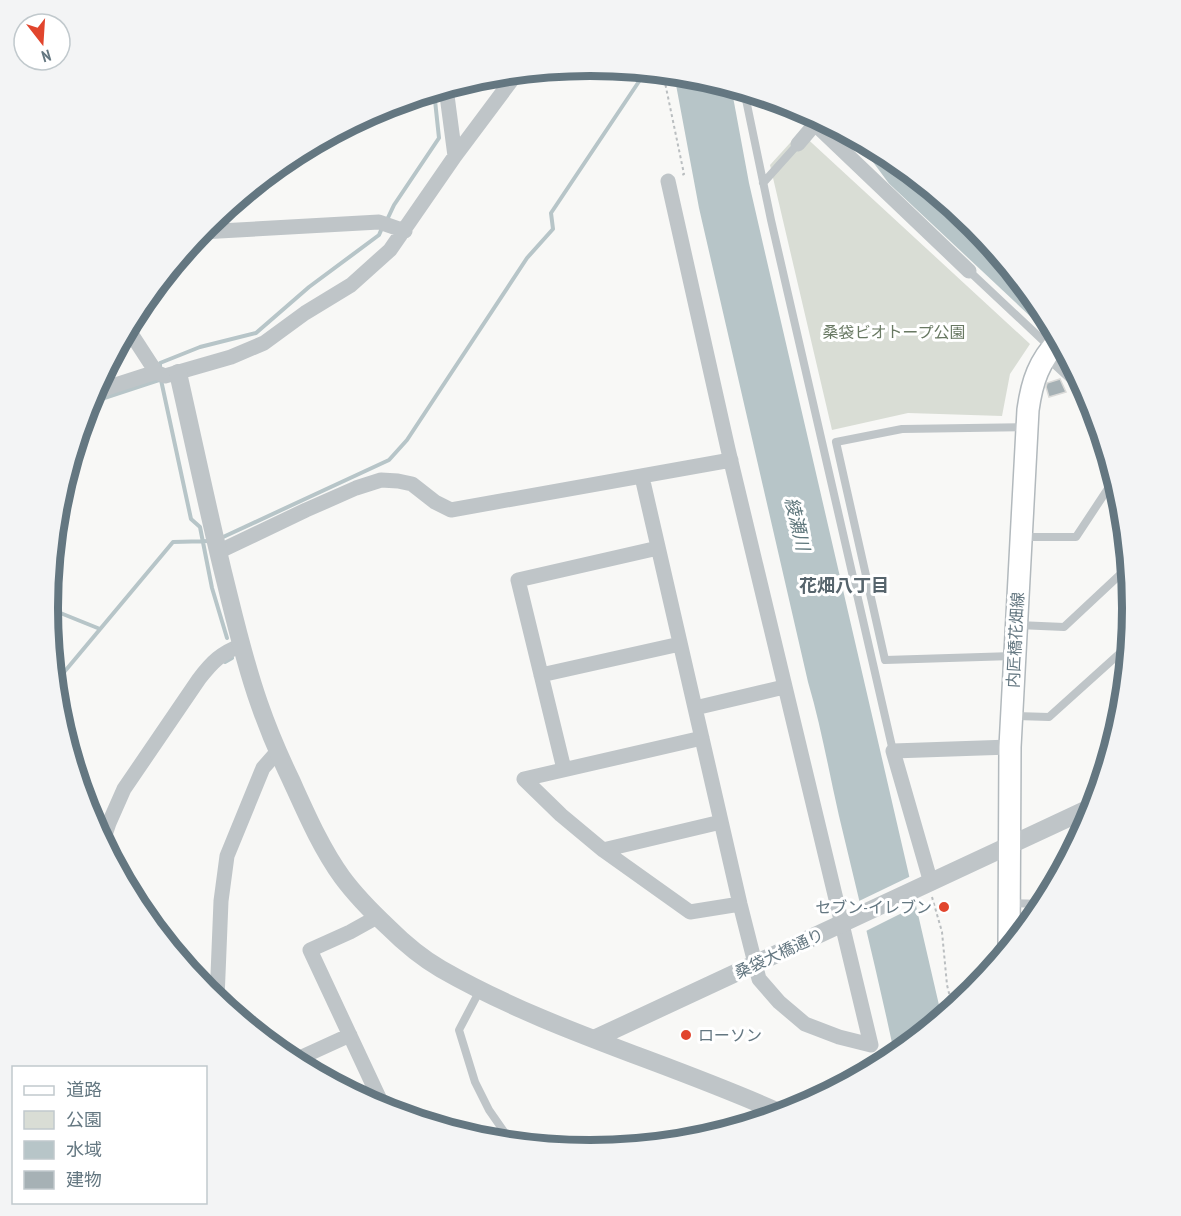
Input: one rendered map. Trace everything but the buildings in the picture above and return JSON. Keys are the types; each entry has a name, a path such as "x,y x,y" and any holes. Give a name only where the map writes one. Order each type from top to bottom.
{"main road":[{"name":"内匠橋花畑線","path":"1009,937 1011,716 1026,427 1036,372 1053,346"}],"street":[{"path":"133,337 156,372 165,376 178,373 231,357 264,343 305,313 351,285 390,250 405,231 455,156 510,83"},
{"path":"447,96 455,156"},
{"path":"798,144 814,125"},
{"path":"819,128 969,271"},
{"path":"642,477 759,979 779,1002 805,1024 839,1037 871,1045 845,922 784,687 668,181"},
{"path":"215,231 379,222 405,231"},
{"path":"106,388 156,372"},
{"path":"178,373 218,552 258,703 301,802 322,845 342,877 377,917 406,944 430,962 480,990 531,1014 738,1094 769,1109"},
{"path":"218,552 306,510 356,488 381,480 412,484 435,502 451,510 731,460"},
{"path":"564,769 518,580 658,548"},
{"path":"541,675 680,644"},
{"path":"107,829 124,789 199,680 211,664 226,651 242,645"},
{"path":"695,708 784,687"},
{"path":"702,738 524,778 561,815 603,850 690,912 740,904"},
{"path":"927,884 893,751 1010,747"},
{"path":"217,987 221,901 228,856 263,768 278,751"},
{"name":"桑袋大橋通り","path":"594,1039 1082,812"},
{"path":"603,850 721,822"},
{"path":"377,917 310,950 378,1096"},
{"path":"304,1056 350,1035"}],"lane":[{"path":"746,99 893,751"},
{"path":"763,183 798,144"},
{"path":"969,271 1053,346"},
{"path":"1014,656 885,660 836,442 902,429 1026,427"},
{"path":"1020,536 1076,537 1108,488"},
{"path":"1016,625 1064,627 1121,574"},
{"path":"1011,716 1049,717 1120,653"},
{"path":"1009,903 1033,904"},
{"path":"480,990 459,1030 475,1082 489,1110 505,1133"}],"path":[{"path":"665,82 684,174 668,181"},
{"path":"927,884 942,932 951,999"}],"green space":[{"name":"桑袋ビオトープ公園","path":"800,132 1030,344 1010,374 1002,416 908,413 832,430 770,165"}],"water":[{"name":"綾瀬川","path":"676,83 733,95 749,183 940,1009 892,1045 821,732 699,208"}],"pier":[{"path":"911,876 918,905 864,932 857,902"}],"waterway":[{"path":"221,538 389,460 407,440 527,258 553,229 551,213 641,79"},
{"path":"386,222 394,205 439,138 435,99"},
{"path":"894,171 1015,287"},
{"path":"160,369 160,363 200,347 256,333 309,287 379,235 382,228"},
{"path":"101,399 159,380"},
{"path":"161,380 191,519 200,527 212,588 227,638"},
{"path":"63,674 173,542 211,541"},
{"path":"58,612 100,629"},
{"path":"225,662 232,658"}],"place":[{"name":"セブン-イレブン","path":"944,907"},
{"name":"ローソン","path":"686,1035"}],"district":[{"name":"花畑八丁目","path":"844,586"}]}
